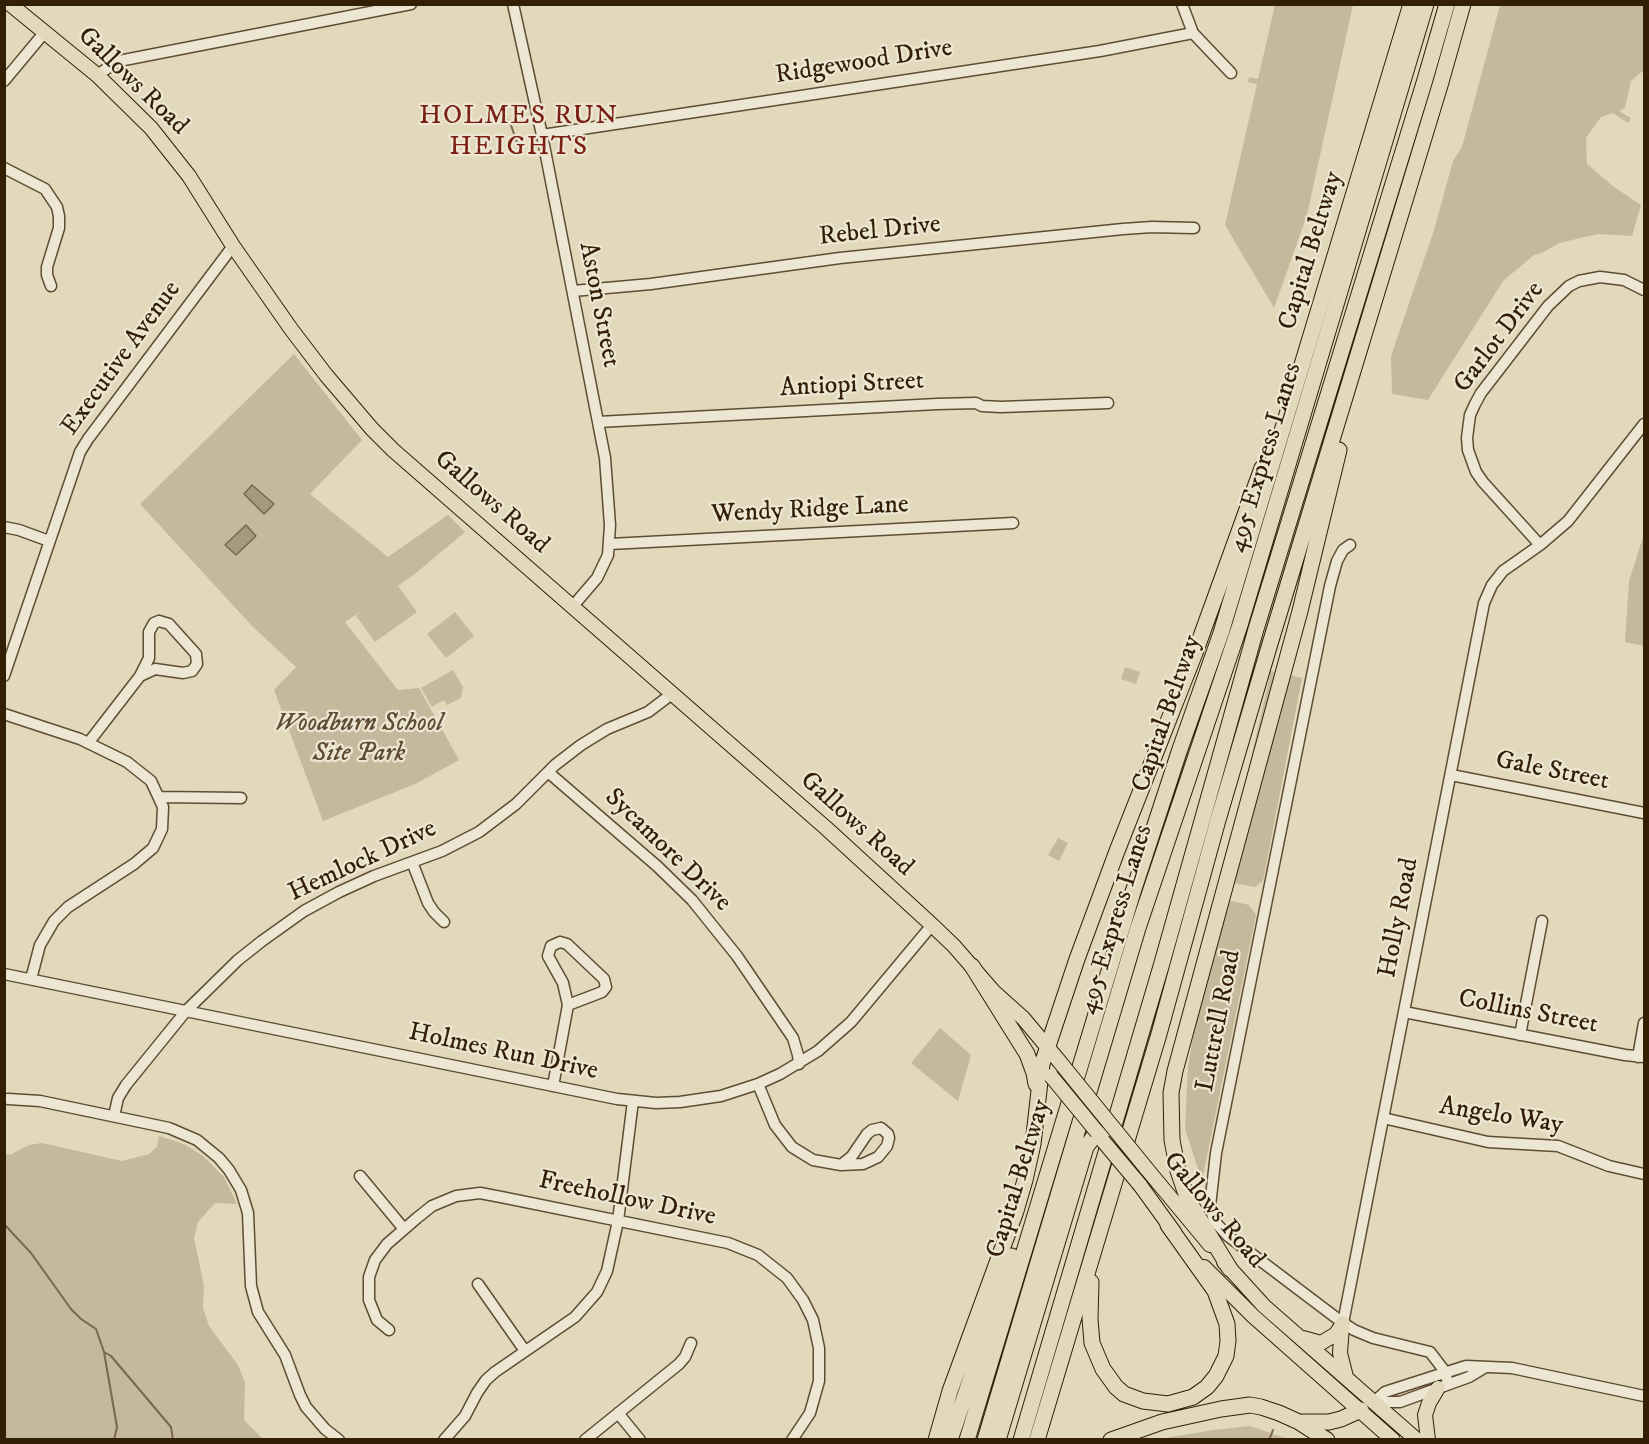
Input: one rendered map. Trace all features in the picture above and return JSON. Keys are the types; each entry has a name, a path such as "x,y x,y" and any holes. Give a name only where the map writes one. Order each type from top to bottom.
{"highway":[{"name":"Capital Beltway","path":"967,1440 1122,926 1180,748 1221,633 1411,4"},
{"name":"495 Express Lanes","path":"985,1440 1138,928 1251,591 1426,4"},
{"name":"495 Express Lanes","path":"1022,1440 1162,963 1256,629 1447,4"},
{"path":"1037,1440 1159,1034 1218,820 1442,82 1463,4"},
{"path":"1230,1269 1188,1200 1178,1172 1172,1140 1171,1093 1297,621 1334,473 1361,344"},
{"path":"1037,1091 1046,1070 1048,1047 1077,959 1204,628 1249,500 1298,379"},
{"path":"950,1440 1122,926"},
{"path":"936,1440 950,1390 1016,1211 1033,1144 1037,1091 1034,1073 1027,1054 972,966"},
{"path":"998,1440 1089,1151 1100,1136 1112,1126"},
{"path":"1007,1440 1089,1151"},
{"path":"1094,1251 1090,1330 1092,1343 1103,1369 1116,1388 1132,1398 1154,1404 1181,1401 1207,1387 1216,1376 1226,1356 1227,1324 1215,1291 1168,1226"},
{"path":"1111,1440 1172,1420 1221,1408 1250,1405 1299,1422 1327,1440"},
{"path":"1299,1422 1329,1422 1368,1406"}],"main road":[{"name":"Gallows Road","path":"10,4 97,75 144,121 173,154 291,329 372,429 673,693 932,925 994,992 1046,1070 1140,1185 1168,1226 1214,1278 1253,1316 1368,1406 1417,1440"},
{"name":"Gallows Road","path":"994,992 1023,1018 1048,1047 1230,1269 1264,1305 1346,1377 1393,1440"},
{"path":"1297,1334 1321,1343 1336,1334 1342,1323"},
{"path":"1342,1323 1340,1353 1346,1377"},
{"path":"1428,1440 1425,1415 1429,1402 1443,1387"}],"street":[{"path":"97,75 124,60 411,4"},
{"name":"Aston Street","path":"513,4 542,135 606,468 610,544 606,560 597,578 573,606"},
{"path":"1182,4 1193,33 1231,73"},
{"path":"4,81 44,33"},
{"name":"Ridgewood Drive","path":"542,135 1100,51 1193,33"},
{"path":"4,168 45,189 57,207 59,228 47,267 51,286"},
{"name":"Rebel Drive","path":"573,291 651,284 840,258 1124,229 1194,228"},
{"name":"Executive Avenue","path":"4,676 74,469 88,439 233,246"},
{"name":"Garlot Drive","path":"1540,545 1476,472 1468,450 1467,438 1474,404 1548,306 1569,286 1579,281 1600,277 1624,280 1644,290"},
{"name":"Antiopi Street","path":"598,422 937,404 976,403 982,406 1001,407 1108,403"},
{"name":"Holly Road","path":"1342,1323 1484,603 1492,585 1503,571 1540,545 1568,521 1644,424"},
{"name":"Wendy Ridge Lane","path":"610,544 1013,523"},
{"path":"4,527 49,541"},
{"name":"Luttrell Road","path":"1350,545 1343,550 1337,561 1330,586 1237,1044 1216,1153 1210,1206 1214,1221 1228,1236 1342,1323 1374,1338 1430,1352 1444,1373 1443,1387"},
{"path":"89,742 140,676 149,658 149,632 154,623 159,621 170,624 196,654 197,664 188,673 155,669 140,676"},
{"name":"Hemlock Drive","path":"114,1116 118,1098 126,1085 186,1011 238,960 294,917 348,888 442,851 479,832 516,804 548,772 581,745 607,729 648,712 673,693"},
{"path":"4,714 89,742 140,771 151,781 160,797 163,818 162,829 153,848 134,864 76,901 58,916 40,945 32,980"},
{"name":"Sycamore Drive","path":"548,772 657,866 692,900 737,956 793,1038 799,1064"},
{"name":"Gale Street","path":"1451,775 1644,813"},
{"path":"160,797 242,798"},
{"path":"412,862 428,903 444,922"},
{"path":"1520,1035 1542,921"},
{"name":"Holmes Run Drive","path":"4,974 553,1086 656,1103 720,1096 758,1084 799,1064 818,1051 850,1022 932,925"},
{"path":"553,1086 568,1005 563,983 548,956 551,946 560,942 567,944 606,983 603,992 568,1005"},
{"name":"Collins Street","path":"1404,1012 1641,1057"},
{"path":"1641,1057 1644,1023"},
{"path":"758,1084 775,1125 792,1147 813,1160 841,1165 863,1164 878,1157 887,1146 888,1134 881,1128 872,1130 852,1156 841,1165"},
{"path":"8,1099 40,1101 151,1124 182,1132 209,1149 229,1170 241,1190 248,1213 253,1300 285,1355 306,1407 325,1430 339,1440"},
{"path":"444,1440 465,1416 486,1380 575,1317 591,1302 603,1282 618,1221 633,1101"},
{"name":"Angelo Way","path":"1383,1118 1488,1142 1558,1146 1609,1166 1644,1174"},
{"path":"360,1176 404,1229"},
{"name":"Freehollow Drive","path":"389,1330 378,1320 373,1311 368,1288 369,1277 379,1253 432,1206 443,1200 472,1193 700,1237 744,1249 768,1262 795,1288 813,1320 819,1348 820,1366 817,1389 810,1413 792,1440"},
{"path":"478,1284 525,1351"},
{"path":"585,1440 679,1364 691,1343"},
{"path":"1368,1406 1385,1392 1466,1366 1516,1368 1644,1396"},
{"path":"1368,1406 1400,1402 1469,1377 1484,1368"},
{"path":"618,1413 640,1440"}],"green space":[{"path":"1275,5 1353,5 1307,215 1274,308 1225,225 1257,84 1248,82 1249,77 1258,79"},
{"path":"1500,5 1644,5 1644,70 1631,81 1625,108 1619,111 1631,118 1628,123 1613,113 1601,117 1586,138 1587,164 1614,187 1641,205 1632,236 1598,234 1559,243 1534,255 1503,281 1428,400 1392,394 1391,356 1434,230 1453,161 1462,147"},
{"name":"Woodburn School Site Park","path":"294,354 362,440 310,494 388,557 448,515 465,532 398,586 417,612 375,642 356,616 363,610 345,622 398,690 419,688 459,760 415,784 323,821 274,690 296,667 252,626 140,504"},
{"path":"1644,534 1644,646 1625,642 1629,581"},
{"path":"455,612 474,636 446,658 427,634"},
{"path":"1125,667 1140,672 1136,684 1121,679"},
{"path":"453,670 463,687 461,698 447,705 444,700 432,707 421,688"},
{"path":"1271,671 1302,678 1263,881 1255,887 1223,881"},
{"path":"1058,838 1068,843 1059,861 1048,855"},
{"path":"1219,898 1249,905 1256,915 1202,1181 1185,1129 1188,1065"},
{"path":"940,1028 971,1055 958,1101 911,1063"},
{"path":"159,1136 184,1144 203,1156 224,1177 237,1204 215,1203 198,1222 194,1238 204,1286 203,1308 209,1326 238,1365 245,1383 244,1420 263,1439 5,1439 5,1154 10,1155 29,1145 42,1143 122,1161 149,1154 157,1147"},
{"path":"1250,1426 1288,1439 1160,1439 1213,1430"}],"shaded area":[{"path":"252,485 274,504 264,514 244,494"},
{"path":"246,525 256,536 236,555 225,545"}],"waterway":[{"path":"503,115 511,125 520,152"},
{"path":"4,1224 31,1253 71,1309 96,1329 104,1352 117,1427 114,1440"},
{"path":"104,1352 111,1356 171,1427 173,1440"},
{"path":"1269,1440 1273,1430"}],"district":[{"name":"HOLMES RUN HEIGHTS","path":"519,132"}]}
